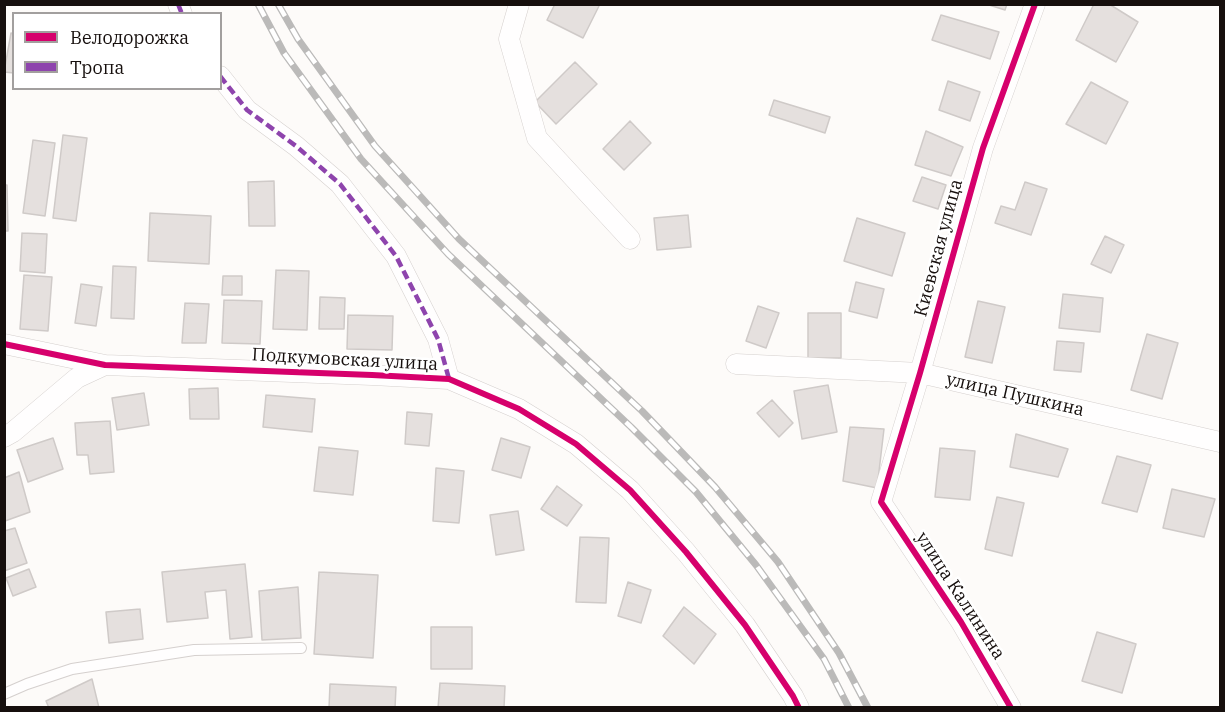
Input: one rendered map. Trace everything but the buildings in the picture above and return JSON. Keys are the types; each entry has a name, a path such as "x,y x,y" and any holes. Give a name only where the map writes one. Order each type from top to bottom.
{"street":[{"path":"519,4 509,39 537,138 630,239"},
{"name":"Киевская улица","path":"881,502 983,148 1035,4"},
{"path":"222,78 248,110 296,146 340,184 396,256 438,339 449,379"},
{"name":"Подкумовская улица","path":"4,344 105,365 449,379 519,409 576,444 630,490 686,552 745,625 799,708"},
{"name":"улица Пушкина","path":"736,364 920,373 1221,442"},
{"name":"Подкумовская улица","path":"4,437 77,378 105,365"},
{"name":"улица Калинина","path":"881,502 961,622 1011,708"}],"lane":[{"path":"4,694 72,669 194,650 302,648"}],"railway":[{"path":"258,4 284,53 361,159 448,254 631,427 696,492 756,565 824,659 849,708"},
{"path":"278,4 298,39 375,146 459,239 642,411 715,487 778,562 839,653 868,708"}],"marked path":[{"path":"178,4 181,12"},
{"path":"222,79 247,110 296,146 340,184 396,256 438,339 449,379"}],"cycle path":[{"path":"1011,708 961,622 881,502 983,148 1035,4"},
{"path":"4,344 105,365 449,379 519,409 576,444 630,490 686,552 745,625 799,708"}]}
